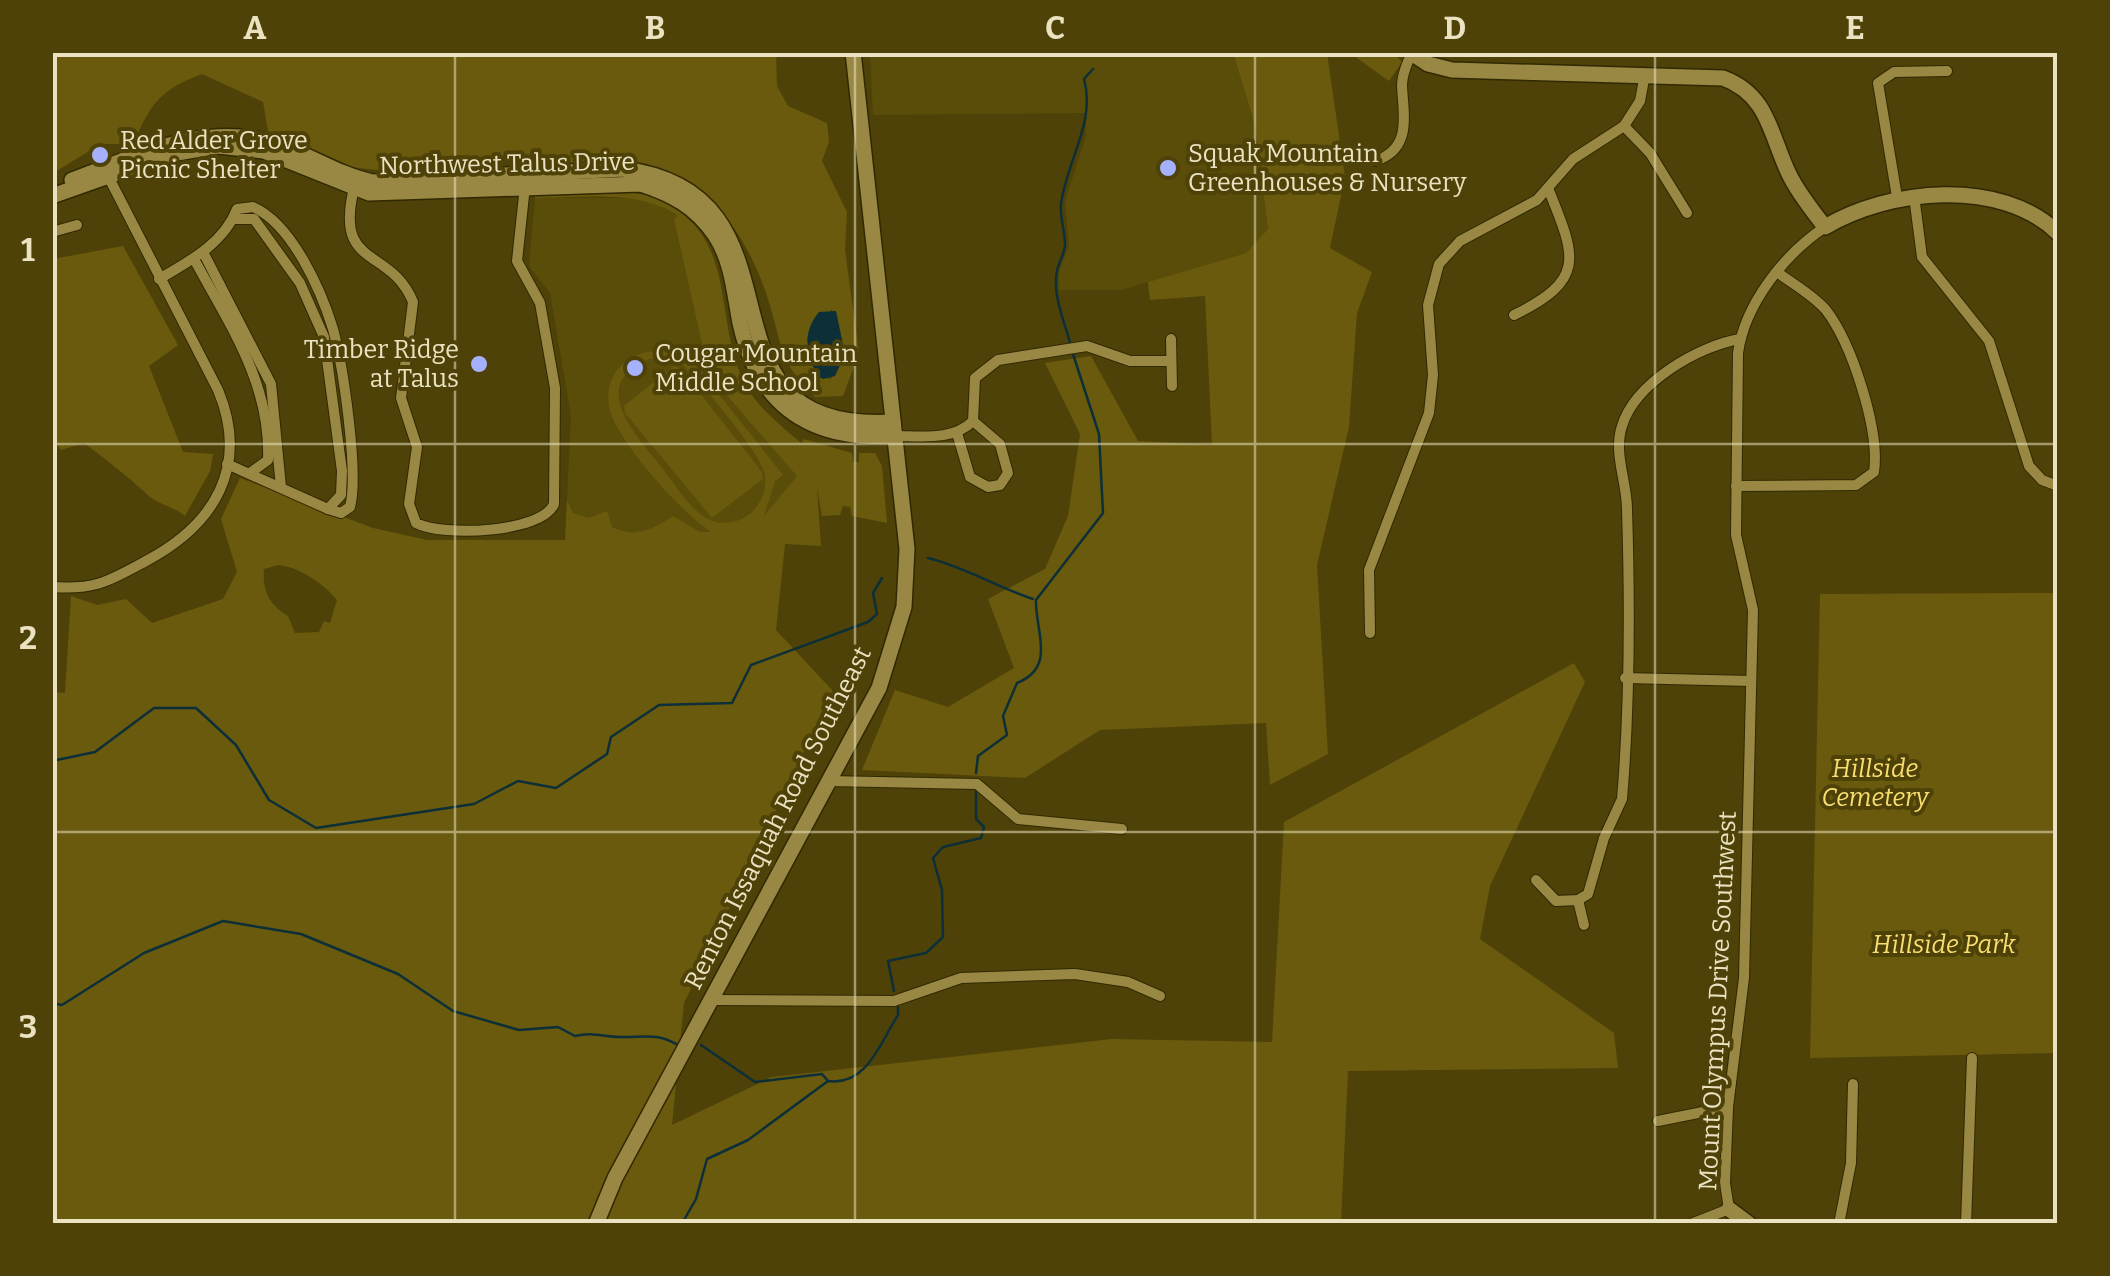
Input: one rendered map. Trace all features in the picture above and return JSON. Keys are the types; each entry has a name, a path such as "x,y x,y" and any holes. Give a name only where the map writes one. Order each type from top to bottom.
{"street":[{"name":"Renton Issaquah Road Southeast","path":"596,1224 615,1178 878,688 902,621 907,549 853,52"},
{"path":"1375,161 1384,158 1405,129 1408,113 1402,87 1410,53 1452,70 1723,78 1752,94 1766,113 1800,196 1825,227"},
{"path":"1947,71 1894,72 1878,83 1905,196 1926,266 1980,328 1995,358 2029,466 2042,480 2058,486"},
{"path":"1370,634 1370,570 1429,412 1433,374 1428,305 1434,273 1460,241 1528,206 1585,149 1624,126 1640,101 1646,74"},
{"path":"1624,126 1650,153 1687,213"},
{"name":"Northwest Talus Drive","path":"52,186 171,154 232,146 286,158 388,194 624,170 662,178 691,193 716,214 733,239 759,346 783,386 811,408 835,419 894,429"},
{"name":"Northwest Talus Drive","path":"52,196 106,173"},
{"path":"52,587 100,586 178,544 198,527 218,495 227,464 223,402 106,173"},
{"path":"355,184 348,220 353,240 405,288 413,302 400,398 417,447 409,504 412,517 433,528 498,528 545,519 551,512 556,486 555,388 540,303 517,261 525,181"},
{"path":"1514,316 1558,290 1570,270 1570,245 1548,188"},
{"path":"1536,880 1552,899 1578,900 1592,889 1604,838 1622,799 1628,507 1619,449 1622,424 1638,400 1673,369 1714,344 1740,340 1777,272 1796,249 1859,208 1905,196 2012,206 2040,218 2058,233"},
{"path":"159,279 199,256 234,219 236,209 252,207 275,226 307,271 333,329 353,481 350,507 341,513 328,509 227,464"},
{"path":"52,232 76,225"},
{"path":"199,256 253,368 265,403 268,460 250,474"},
{"path":"199,256 271,384 281,487"},
{"path":"1736,486 1856,484 1874,472 1876,454 1867,405 1834,322 1823,307 1777,272"},
{"path":"1171,339 1172,386"},
{"name":"Mount Olympus Drive Southwest","path":"1691,1224 1729,1209 1725,1183 1728,1107 1744,978 1752,610 1736,535 1740,340"},
{"path":"956,433 970,477 988,487 1000,485 1008,473 1000,444 974,421 973,385 984,367 998,360 1080,348 1099,348 1130,362 1171,361"},
{"path":"894,429 956,433 974,421"},
{"path":"1626,678 1751,681"},
{"path":"826,781 977,784 1018,820 1122,830"},
{"path":"1578,900 1584,925"},
{"path":"712,1000 894,1001 962,978 1075,974 1128,982 1160,996"},
{"path":"1966,1224 1972,1058"},
{"path":"1840,1224 1851,1163 1853,1084"},
{"path":"1658,1122 1728,1107"},
{"path":"1729,1209 1749,1224"}],"shaded area":[{"name":"Squak Mountain Greenhouses & Nursery","path":"870,53 1233,53 1255,125 1268,229 1246,253 1121,290 1059,290 1059,272 1069,246 1065,201 1086,136 1086,113 873,115"},
{"name":"Cougar Mountain Middle School","path":"535,198 629,198 658,203 677,215 674,220 709,375 798,476 748,529 700,533 673,516 649,531 626,534 573,513 567,500 571,416 550,293 529,266"}],"green space":[{"path":"53,53 776,53 777,86 788,106 827,123 829,142 822,161 847,212 845,250 859,353 843,396 815,397 796,376 785,357 764,286 743,242 695,188 640,165 543,163 546,191 641,194 682,214 702,234 714,259 739,369 757,402 801,443 804,439 852,453 853,462 859,462 859,453 875,453 882,466 887,523 852,516 850,507 843,506 840,515 822,516 817,488 821,546 785,544 776,630 833,691 684,1003 672,1125 772,1077 1112,1039 1272,1042 1284,822 1574,663 1585,682 1490,886 1480,939 1614,1033 1618,1068 1348,1071 1341,1223 53,1223 52,692 65,693 71,596 97,605 126,599 152,623 223,599 237,572 221,519 240,478 373,528 427,540 565,540 567,500 573,513 589,518 607,511 612,527 621,531 644,531 673,516 700,532 711,532 652,476 624,438 609,407 614,375 635,356 650,352 665,351 694,363 783,475 775,481 764,516 797,476 709,375 674,220 677,215 661,207 627,198 535,198 536,162 457,155 403,173 350,167 268,131 263,102 202,74 158,100 133,144 101,144 53,173","holes":["832,309 845,354 831,379 817,376 807,339","649,359 670,359 684,366 703,387 739,431 763,469 764,492 752,512 738,521 721,523 703,516 690,504 641,442 623,412 621,383 630,370","286,566 325,588 337,600 330,623 324,621 319,632 295,633 288,616 268,596 264,569"]},
{"path":"1233,53 1327,53 1345,177 1330,248 1372,272 1357,313 1349,427 1317,565 1328,754 1270,785 1266,723 1100,730 1025,778 862,770 895,690 948,707 1014,668 988,599 1045,569 1068,516 1080,434 1045,363 1091,356 1138,441 1212,445 1205,296 1150,300 1148,282 1246,253 1268,229 1255,125"},
{"path":"1350,53 1394,53 1402,62 1389,81"},
{"path":"123,246 178,345 149,366 183,452 213,454 210,471 185,516 153,499 84,443 61,450 53,440 53,259"},
{"path":"674,366 681,369 762,472 763,479 712,518 625,413 624,406"},
{"name":"Hillside Park","path":"2057,593 2057,1053 1810,1058 1820,594"}],"water":[{"path":"836,311 845,354 835,376 823,379 817,376 811,359 808,336 819,312"}],"waterway":[{"path":"1071,346 1056,290 1065,246 1061,204 1084,126 1084,79 1093,69"},
{"path":"976,773 978,756 1007,735 1003,716 1017,683 1037,668 1041,647 1036,600 1103,513 1099,434 1073,354"},
{"path":"928,558 1033,599"},
{"path":"52,761 95,752 154,708 196,708 236,745 269,800 316,828 474,804 518,781 556,788 607,754 611,737 659,705 732,703 751,665 868,622 877,614 873,593 882,578"},
{"path":"894,991 888,961 926,953 943,937 942,890 933,858 943,847 981,838 984,827 976,819 976,791"},
{"path":"52,1003 62,1005 144,953 223,921 301,934 398,974 453,1011 519,1030 558,1027 575,1036 651,1036 678,1045"},
{"path":"663,1224 684,1220 696,1199 707,1159 748,1140 828,1081 841,1081 863,1070 898,1015 898,1007"},
{"path":"701,1045 755,1082 822,1074 828,1081"}],"place":[{"name":"Red Alder Grove Picnic Shelter","path":"100,155"},
{"name":"Squak Mountain Greenhouses & Nursery","path":"1168,168"},
{"name":"Timber Ridge at Talus","path":"479,364"},
{"name":"Cougar Mountain Middle School","path":"635,368"}],"park label":[{"name":"Hillside Cemetery","path":"1875,784"}]}
